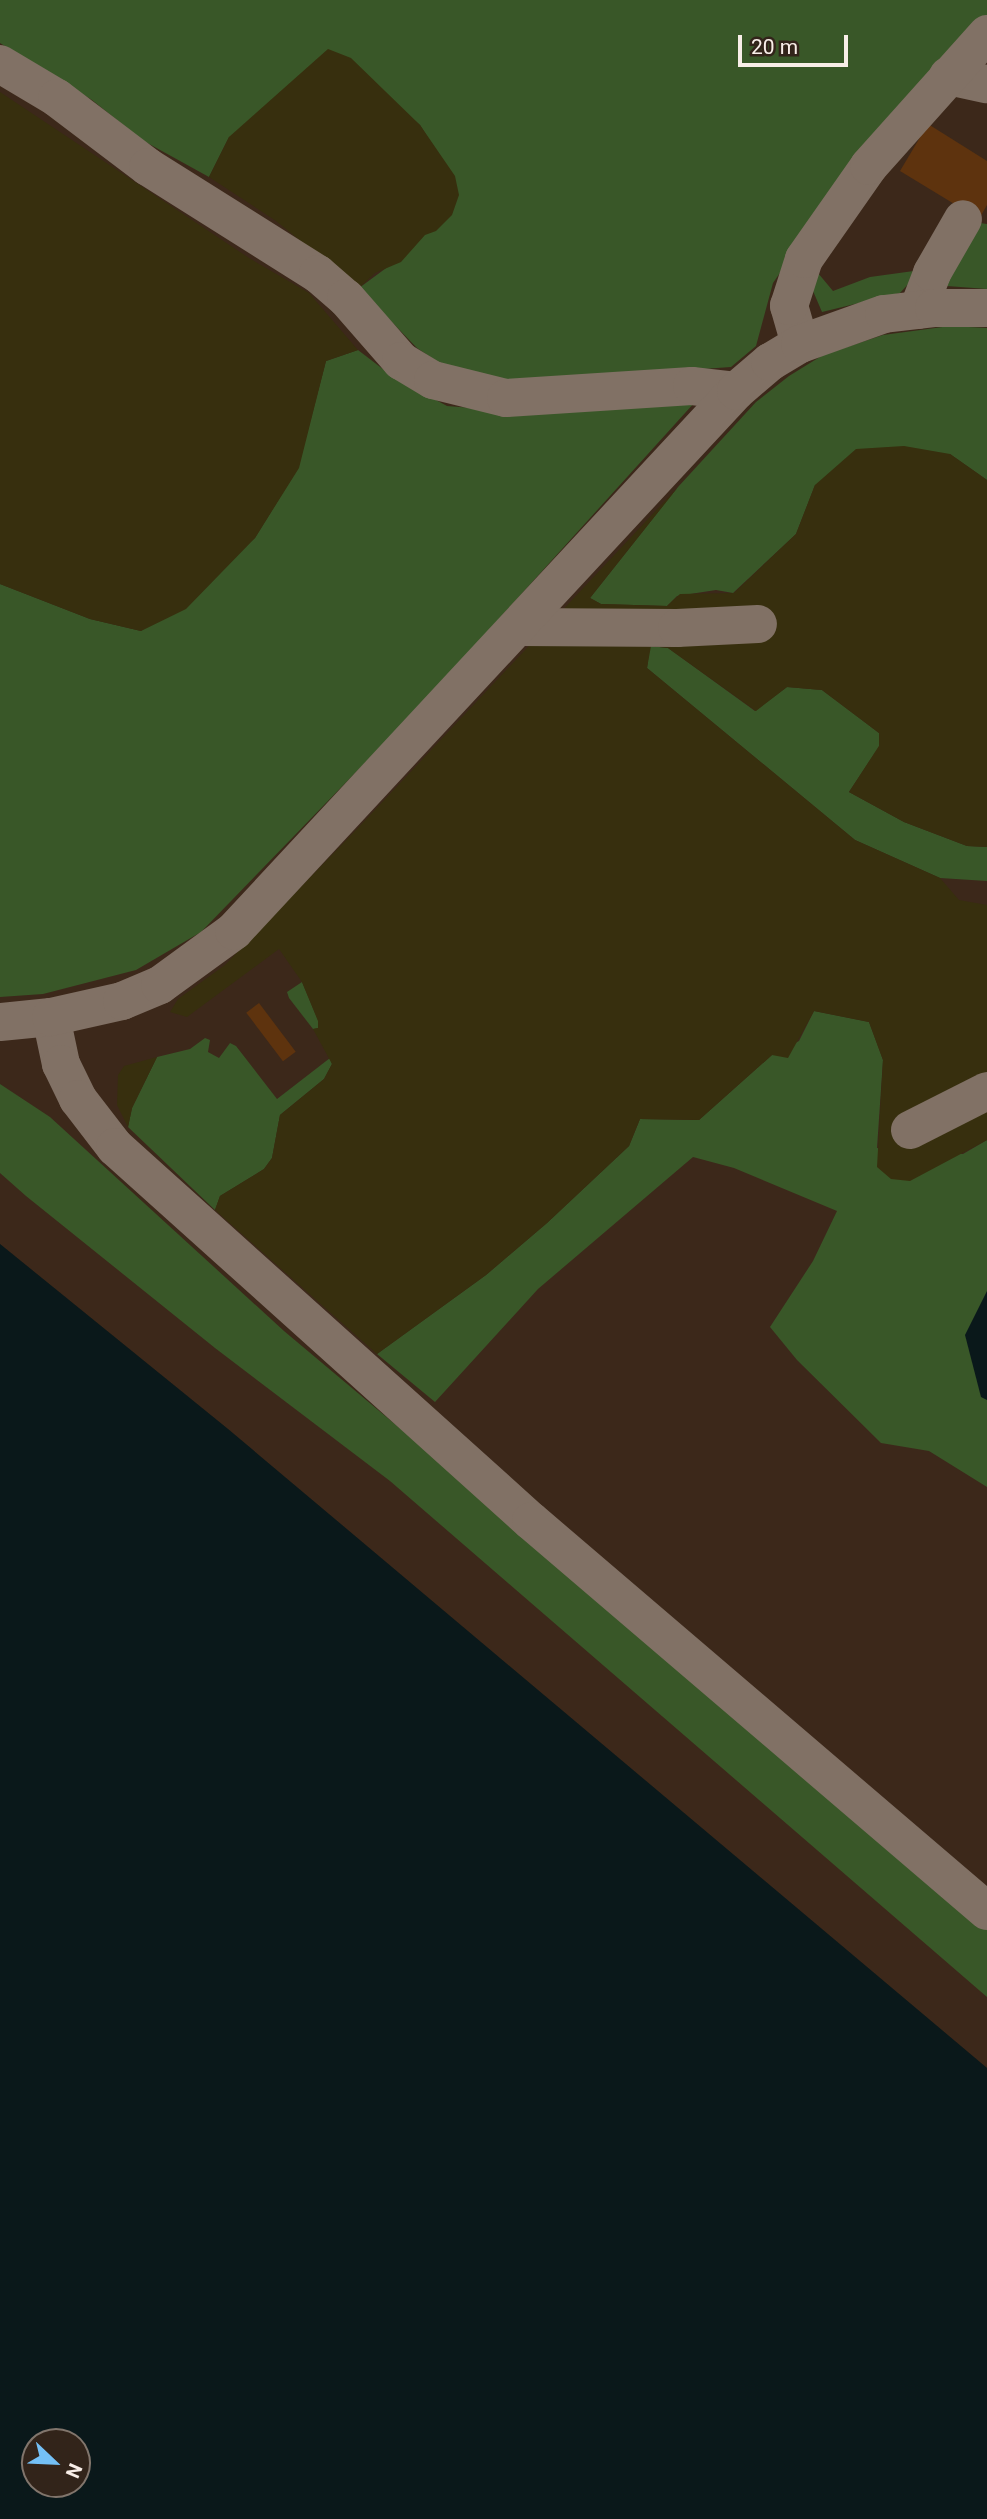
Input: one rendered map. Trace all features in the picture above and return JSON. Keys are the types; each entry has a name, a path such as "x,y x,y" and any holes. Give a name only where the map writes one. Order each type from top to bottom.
{"lane":[{"path":"800,344 789,306 804,259 869,166 987,34"},
{"path":"0,64 57,98 148,167 318,274 346,298 401,361 433,380 506,398 692,386 736,391"},
{"path":"948,76 987,84"},
{"path":"918,310 932,273 963,219"},
{"path":"0,1022 51,1017 122,1001 160,985 234,931 521,627 736,391 800,344 884,314 987,308"},
{"path":"521,627 677,628 758,624"},
{"path":"51,1017 61,1064 78,1099 115,1147 531,1521 987,1911"},
{"path":"910,1130 987,1091"}],"shaded area":[{"path":"0,0 987,0 987,2068 228,1429 0,1244"},
{"path":"0,1244 228,1429 987,2068 987,2519 0,2519"},
{"path":"987,1291 987,1400 981,1397 965,1335"}],"green space":[{"path":"0,0 987,0 987,16 786,264 773,283 756,346 731,367 503,383 441,364 417,348 359,288 393,263 434,147 420,125 386,96 229,137 209,177 142,140 92,100 0,43"},
{"path":"980,223 987,224 987,289 947,286 947,266"},
{"path":"921,270 900,293 822,312 813,291 818,273 833,291 870,277"},
{"path":"950,326 987,328 987,480 950,454 815,485 796,534 733,593 716,590 677,596 667,606 601,604 590,598 678,487 756,402 789,376 823,355 883,335"},
{"path":"358,350 392,376 447,406 510,411 695,402 419,707 201,932 136,970 43,994 0,997 0,584 90,619 141,631 255,538 298,468 326,361"},
{"path":"650,646 668,648 755,711 787,687 822,690 879,733 880,745 849,792 904,822 967,846 987,847 987,881 940,878 855,840 647,668"},
{"path":"302,982 319,1028 313,1029 289,998 287,992"},
{"path":"814,1011 869,1022 883,1060 877,1148 963,1154 987,1140 987,1487 929,1451 881,1443 797,1360 770,1327 813,1261 837,1211 734,1168 693,1157 538,1289 435,1402 377,1354 486,1275 547,1223 629,1146 640,1119 699,1120 772,1055 799,1041"},
{"path":"205,1038 210,1040 208,1052 219,1058 230,1043 236,1046 277,1099 330,1058 332,1064 324,1079 280,1115 272,1158 264,1169 220,1196 215,1210 128,1127 132,1108 157,1057 190,1049"},
{"path":"0,1084 50,1117 284,1331 987,1921 987,1997 390,1481 215,1348 0,1173"}],"sand":[{"path":"328,49 351,58 420,125 455,176 459,195 452,215 436,231 425,235 401,262 375,273 359,288 276,221 209,177 229,137"},
{"path":"0,92 249,258 309,293 358,350 326,361 299,468 255,538 186,609 141,631 90,619 0,584"},
{"path":"904,446 950,454 987,480 987,847 967,846 904,822 849,792 879,746 879,733 822,690 787,687 756,711 668,648 651,646 647,668 855,840 940,878 959,900 987,905 987,1140 910,1181 891,1179 877,1167 883,1060 869,1022 814,1011 788,1058 772,1055 699,1120 640,1119 629,1146 547,1223 486,1275 377,1354 215,1210 220,1196 264,1169 272,1158 280,1115 324,1079 332,1064 313,1029 318,1028 318,1021 302,982 279,949 187,1017 170,1012 178,999 225,965 358,828 678,487 590,598 601,604 667,606 680,594 734,593 796,534 815,485 856,449"},
{"path":"157,1057 132,1108 128,1127 117,1105 118,1075 124,1066"}],"building":[{"path":"928,124 987,161 987,205 979,219 900,171"},
{"path":"259,1003 296,1052 283,1061 246,1013"}]}
